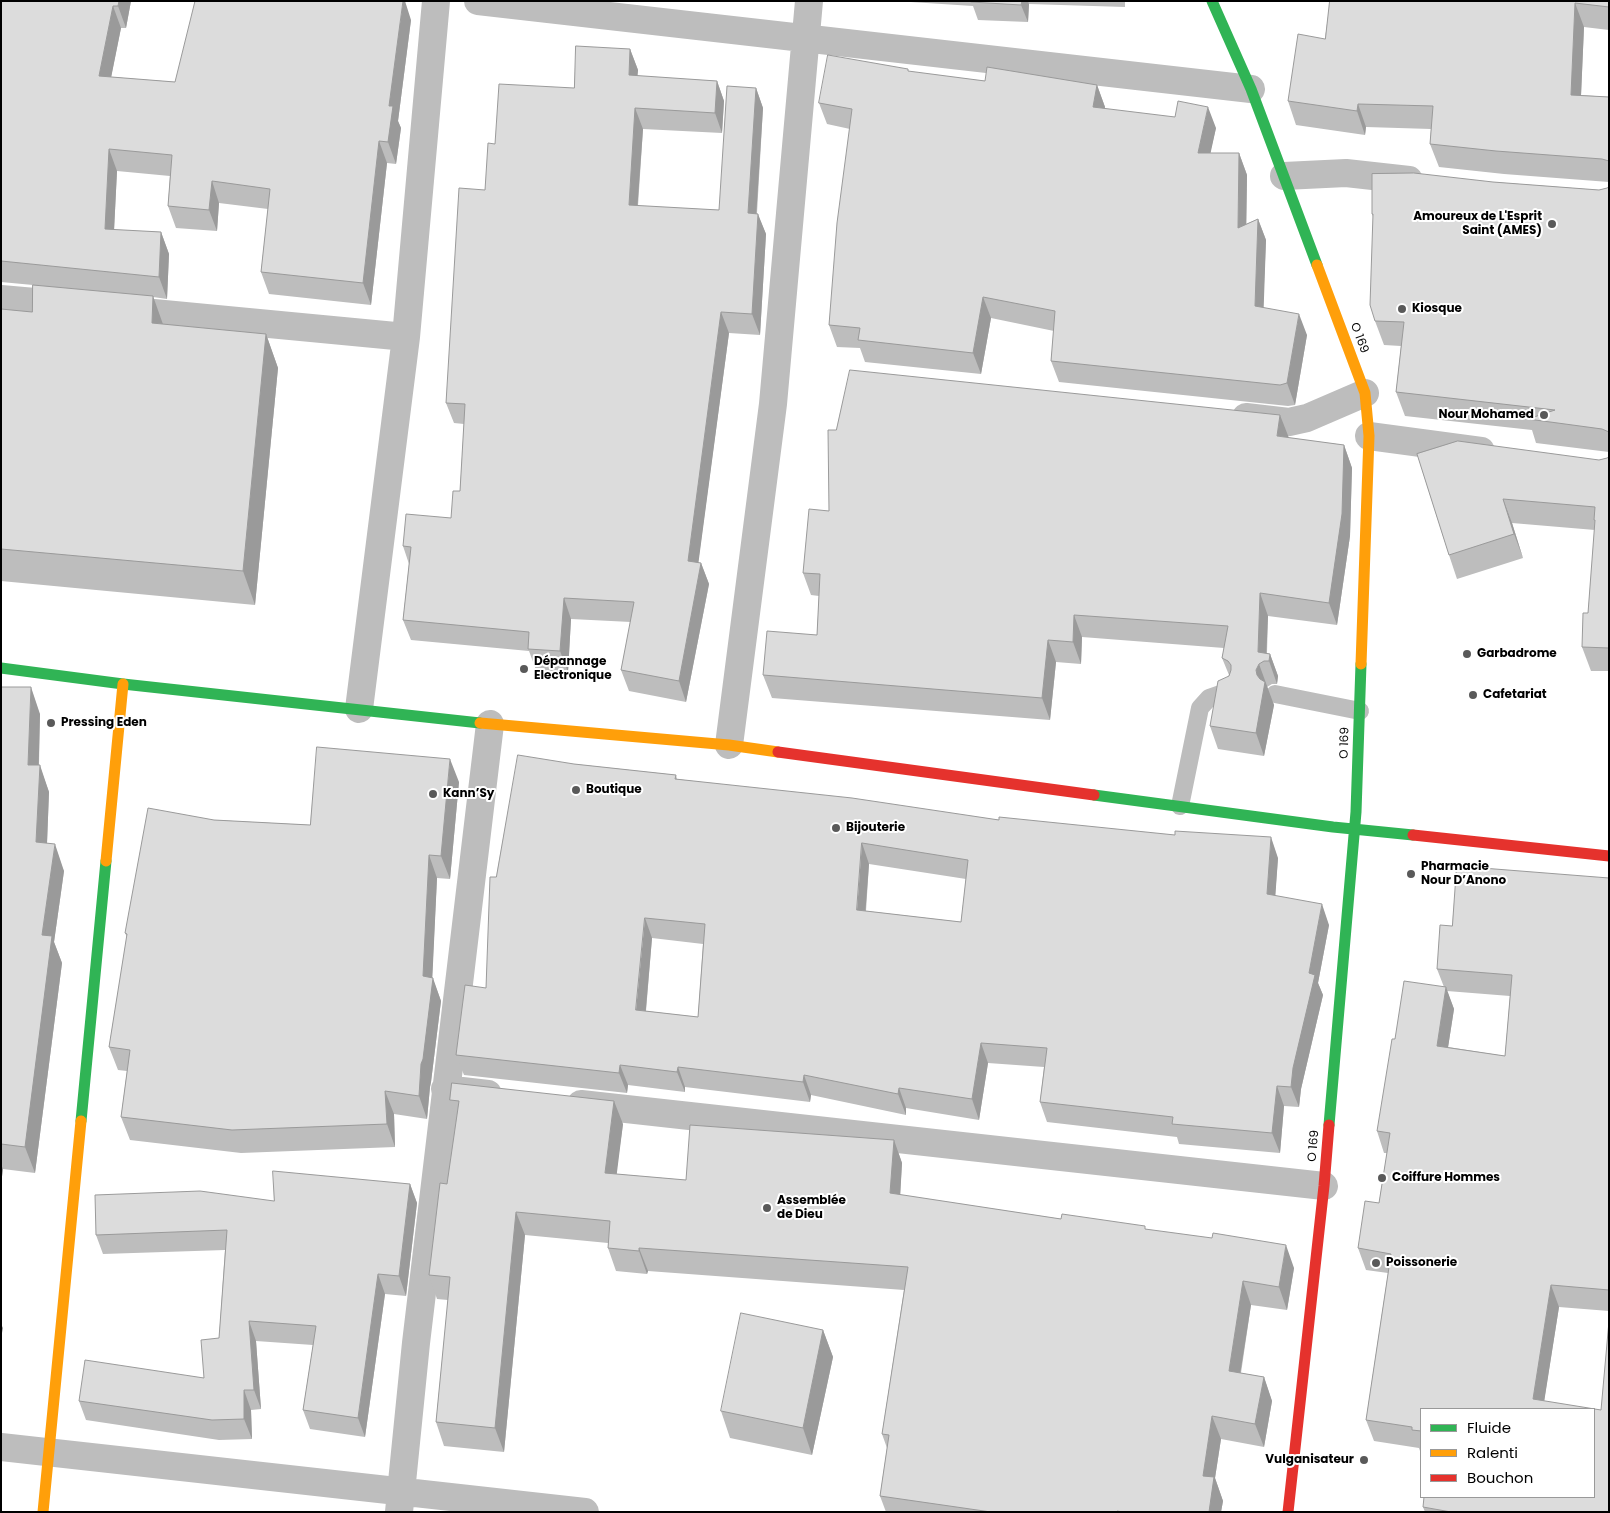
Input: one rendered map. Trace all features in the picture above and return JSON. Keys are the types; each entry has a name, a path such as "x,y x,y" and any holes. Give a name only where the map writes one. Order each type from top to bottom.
{"street":[{"path":"359,709 406,336 436,1"},
{"path":"478,1 1251,89"},
{"path":"729,745 773,404 809,1"},
{"name":"O 169","path":"1212,1 1251,89 1365,393 1369,436 1355,829 1324,1186 1288,1512"},
{"path":"1284,176 1346,173 1434,182"},
{"path":"1,299 406,336"},
{"path":"1221,415 1289,422 1307,418 1365,393"},
{"path":"1369,436 1503,454"},
{"path":"1,668 123,684 490,724 729,745 1355,829 1609,856"},
{"path":"43,1512 123,684"},
{"path":"400,1502 445,1089 490,724"},
{"path":"445,1089 514,1096"},
{"path":"554,1101 1324,1186"},
{"path":"1,1447 400,1502 585,1512"}],"lane":[{"path":"1180,806 1200,708 1209,698 1229,692"},
{"path":"1275,694 1360,711"}],"building":[{"path":"1,1 119,1 118,6 113,6 99,76 175,82 195,1 403,1 389,106 393,106 388,142 379,141 363,283 261,272 270,189 212,181 209,210 168,206 172,155 109,149 105,229 161,232 159,277 1,261"},
{"path":"971,1 1022,1 1021,5"},
{"path":"1330,1 1609,1 1609,7 1575,3 1571,95 1609,97 1609,161 1430,144 1433,106 1358,104 1357,111 1288,101 1298,34 1325,39"},
{"path":"576,46 630,49 629,75 717,81 715,113 635,108 629,205 719,210 727,86 756,88 748,213 758,214 752,314 721,312 688,561 701,563 679,681 621,670 634,602 564,598 560,651 528,649 529,632 403,620 411,547 403,546 406,514 451,518 453,491 460,491 465,404 446,403 459,188 485,190 488,143 495,144 499,84 574,88"},
{"path":"828,55 908,69 908,71 985,81 987,67 1097,85 1093,107 1175,117 1178,101 1208,107 1198,153 1239,153 1238,228 1258,219 1255,306 1299,314 1287,383 1280,385 1051,361 1055,311 983,297 973,353 858,340 860,328 829,325 837,223 852,109 819,103"},
{"path":"1414,173 1493,182 1599,190 1609,187 1609,432 1602,429 1528,419 1555,410 1396,392 1404,322 1375,321 1370,305 1373,214 1372,174"},
{"path":"33,285 153,296 152,323 266,334 243,571 1,549 1,309 32,312"},
{"path":"850,370 1280,415 1277,436 1344,445 1342,514 1329,603 1260,593 1258,652 1270,654 1269,661 1259,664 1256,670 1260,679 1265,682 1256,733 1210,726 1218,681 1229,676 1231,670 1231,665 1228,661 1222,658 1228,626 1074,615 1073,642 1048,640 1042,698 763,675 767,631 817,635 820,574 803,573 809,509 829,511 828,430 836,430"},
{"path":"1458,441 1599,460 1609,457 1609,648 1582,647 1583,613 1588,613 1595,507 1503,499 1514,534 1449,555 1417,454"},
{"path":"1,687 31,687 28,765 40,765 36,842 55,844 42,935 52,936 25,1147 1,1144"},
{"path":"317,747 450,759 441,856 429,855 423,976 433,978 421,1064 419,1096 385,1091 387,1124 232,1130 121,1117 130,1050 109,1047 127,934 125,933 148,808 214,820 310,825"},
{"path":"518,755 574,764 676,775 675,779 852,798 999,820 999,817 1175,835 1175,831 1271,837 1267,894 1322,904 1309,973 1315,975 1293,1068 1291,1087 1277,1086 1272,1133 1172,1124 1173,1117 1040,1102 1047,1048 981,1043 972,1099 899,1088 898,1094 804,1075 803,1082 678,1067 677,1072 620,1065 619,1073 456,1055 465,985 486,988 490,877 496,877","holes":["862,843 968,860 961,922 857,910","645,918 705,924 698,1017 636,1010"]},
{"path":"1457,866 1609,878 1609,1290 1551,1285 1533,1399 1589,1408 1420,1408 1420,1431 1412,1430 1412,1427 1366,1420 1391,1254 1358,1248 1365,1201 1379,1203 1390,1133 1377,1131 1392,1039 1395,1039 1404,981 1446,987 1437,1046 1505,1056 1512,975 1437,969 1440,925 1452,926"},
{"path":"452,1083 614,1101 605,1173 686,1180 690,1125 894,1140 890,1193 1061,1219 1062,1214 1145,1226 1145,1229 1212,1238 1213,1233 1286,1245 1279,1287 1243,1281 1229,1371 1264,1377 1255,1424 1212,1416 1203,1476 1214,1477 1209,1512 991,1512 880,1496 889,1435 882,1434 908,1267 639,1248 639,1251 608,1248 610,1221 516,1212 495,1428 436,1422 450,1277 429,1275 440,1183 447,1184 459,1101 450,1100"},
{"path":"273,1171 410,1184 399,1276 378,1274 358,1418 303,1410 316,1326 249,1321 254,1390 244,1390 244,1419 212,1420 79,1401 85,1360 204,1378 201,1340 219,1338 227,1230 96,1235 95,1195 200,1191 274,1201"},
{"path":"741,1313 823,1330 803,1428 721,1411"},
{"path":"1609,1321 1609,1512 1451,1512 1423,1507 1424,1498 1595,1498 1595,1409 1601,1410"}],"traffic: fast":[{"path":"1212,1 1251,89 1317,265"},
{"path":"1329,1125 1356,812 1361,664"},
{"path":"1,668 123,684 480,723"},
{"path":"1094,795 1333,827 1413,835"},
{"path":"81,1121 106,861"}],"traffic: slow":[{"path":"1317,265 1365,393 1369,436 1361,664"},
{"path":"106,861 123,684"},
{"path":"480,723 729,745 778,752"},
{"path":"43,1512 81,1121"}],"traffic: jam":[{"path":"778,752 1094,795"},
{"path":"1413,835 1609,856"},
{"path":"1288,1512 1329,1125"}],"place":[{"name":"Amoureux de L'Esprit Saint (AMES)","path":"1552,224"},
{"name":"Kiosque","path":"1402,309"},
{"name":"Nour Mohamed","path":"1544,415"},
{"name":"Garbadrome","path":"1467,654"},
{"name":"Dépannage Electronique","path":"524,669"},
{"name":"Cafetariat","path":"1473,695"},
{"name":"Pressing Eden","path":"51,723"},
{"name":"Boutique","path":"576,790"},
{"name":"Kann’Sy","path":"433,794"},
{"name":"Bijouterie","path":"836,828"},
{"name":"Pharmacie Nour D’Anono","path":"1411,874"},
{"name":"Coiffure Hommes","path":"1382,1178"},
{"name":"Assemblée de Dieu","path":"767,1208"},
{"name":"Poissonerie","path":"1376,1263"},
{"name":"Vulganisateur","path":"1364,1460"}]}
